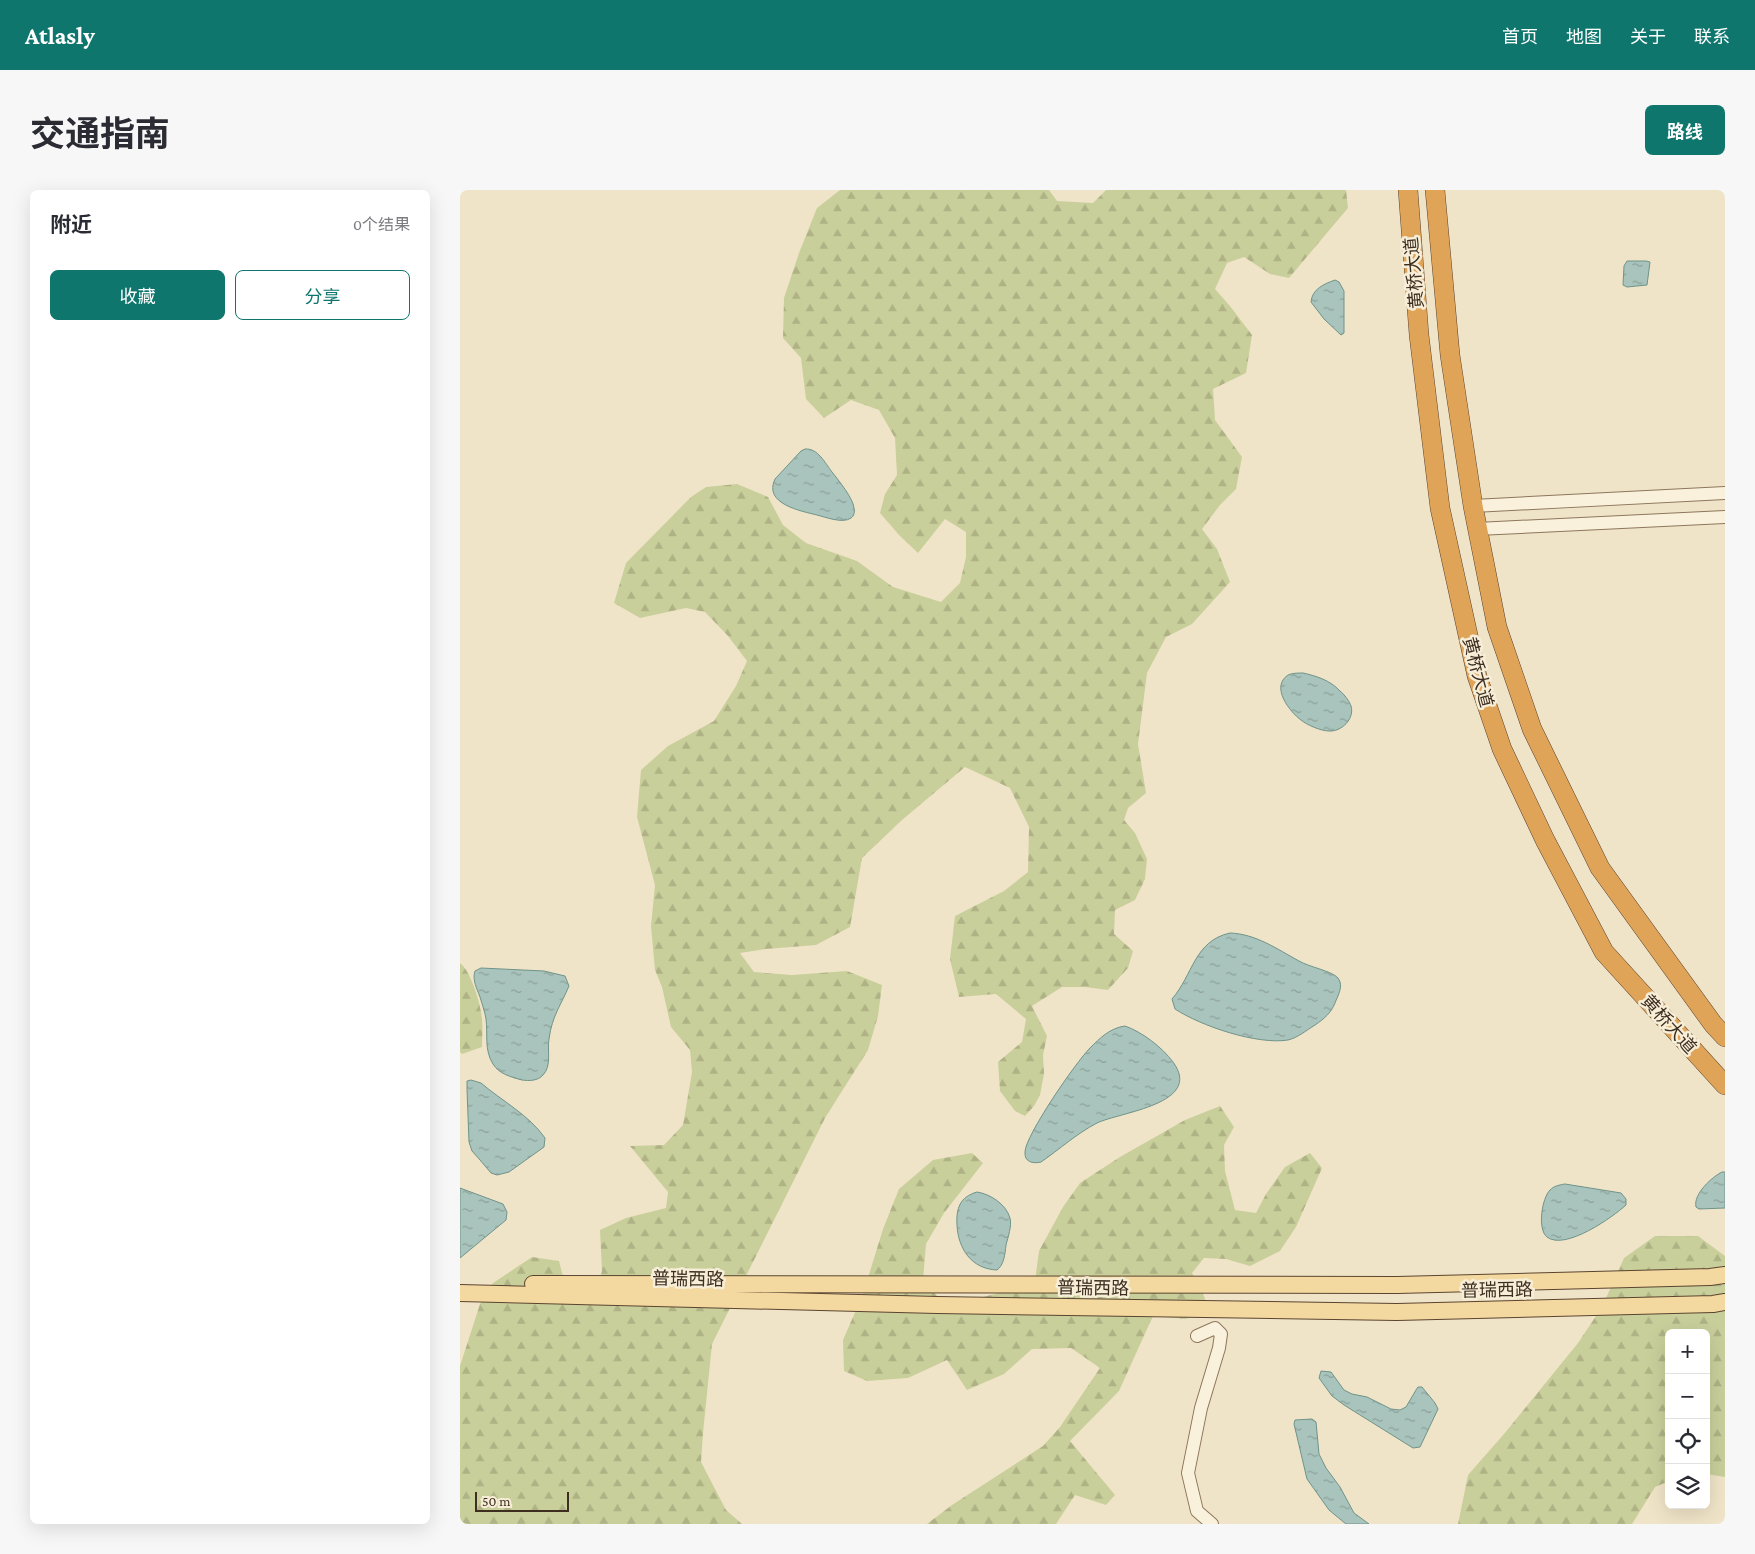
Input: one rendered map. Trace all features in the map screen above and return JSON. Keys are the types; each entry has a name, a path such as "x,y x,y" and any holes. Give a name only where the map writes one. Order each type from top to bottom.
{"highway":[{"name":"黄桥大道","path":"1408,190 1419,335 1440,508 1477,676 1502,750 1545,840 1604,952 1725,1085"},
{"name":"黄桥大道","path":"1436,190 1450,355 1473,506 1497,627 1532,729 1600,868 1713,1024 1725,1037"}],"main road":[{"name":"普瑞西路","path":"460,1284 1397,1285 1710,1277 1725,1275"},
{"name":"普瑞西路","path":"460,1293 946,1305 1397,1312 1713,1304 1725,1302"}],"street":[{"path":"1473,506 1725,493"},
{"path":"1477,529 1725,517"},
{"path":"1197,1336 1215,1328 1221,1334 1219,1348 1201,1408 1188,1473 1197,1511 1212,1524"}],"green space":[{"path":"840,190 1049,190 1057,201 1093,203 1106,190 1346,190 1348,208 1289,278 1270,274 1244,257 1227,263 1215,289 1252,335 1246,373 1213,389 1215,420 1242,457 1236,489 1220,505 1202,529 1217,549 1230,582 1192,624 1166,637 1147,673 1138,744 1146,793 1128,808 1124,820 1135,833 1147,859 1145,879 1135,900 1115,910 1114,934 1133,951 1128,968 1108,990 1062,987 1032,1006 1047,1036 1043,1055 1044,1074 1040,1095 1034,1106 1025,1116 1015,1111 1000,1091 998,1062 1022,1042 1026,1019 996,994 959,997 950,959 955,916 1004,891 1028,872 1029,827 1010,788 965,767 902,820 862,858 850,927 816,945 740,953 754,972 792,975 847,971 882,985 878,1016 868,1050 825,1118 712,1344 701,1462 726,1510 742,1524 460,1524 460,1366 480,1304 493,1283 532,1257 559,1261 566,1288 595,1294 602,1271 600,1230 626,1218 666,1208 668,1192 630,1146 664,1145 683,1125 692,1072 690,1050 671,1027 662,987 655,970 651,926 655,885 637,817 641,770 668,746 714,721 736,686 747,661 728,636 705,612 686,608 640,618 614,603 626,563 691,497 706,487 737,484 768,497 783,525 806,543 857,561 893,587 941,602 960,583 966,557 966,532 945,519 918,553 880,513 885,494 897,475 895,438 879,410 851,400 824,418 806,399 801,358 783,338 784,298 799,253 817,208"},
{"path":"460,963 468,973 475,989 480,1005 482,1026 482,1047 462,1054 460,1052"},
{"path":"1220,1106 1234,1127 1224,1145 1225,1171 1235,1210 1256,1213 1266,1194 1285,1167 1310,1153 1322,1168 1296,1227 1280,1251 1250,1266 1226,1259 1204,1258 1192,1273 1202,1290 1208,1309 1186,1319 1153,1316 1119,1391 1070,1441 1115,1495 1106,1505 1075,1495 1056,1524 927,1524 952,1505 1043,1446 1060,1427 1100,1368 1071,1348 1032,1349 1004,1374 967,1390 947,1360 908,1378 867,1381 844,1371 843,1340 863,1294 883,1229 899,1189 933,1160 972,1153 983,1163 944,1213 926,1244 923,1281 939,1298 968,1301 1035,1281 1039,1251 1063,1207 1080,1183 1120,1157 1185,1120"},
{"path":"1655,1236 1698,1236 1725,1256 1725,1477 1710,1475 1710,1329 1665,1329 1665,1483 1655,1487 1632,1524 1458,1524 1468,1475 1578,1343 1602,1307 1624,1258"}],"water":[{"path":"1627,261 1650,262 1647,285 1627,287 1623,285 1624,266"},
{"path":"1335,280 1339,282 1344,291 1344,333 1341,335 1324,319 1311,302 1316,290"},
{"path":"805,449 814,451 821,457 851,499 854,514 848,520 839,520 802,511 786,505 774,495 775,479"},
{"path":"1303,673 1327,681 1347,698 1352,711 1346,724 1334,731 1322,730 1307,724 1292,711 1284,699 1281,686 1283,680 1288,675"},
{"path":"1230,933 1257,939 1303,963 1326,971 1338,978 1340,981 1339,994 1329,1013 1318,1023 1295,1038 1275,1041 1245,1037 1214,1028 1175,1009 1172,999 1201,951 1218,937"},
{"path":"481,968 544,971 565,976 569,986 552,1024 546,1071 539,1078 522,1080 502,1073 490,1059 487,1048 486,1016 474,978 475,971"},
{"path":"1125,1026 1145,1036 1168,1056 1180,1076 1177,1088 1169,1097 1155,1104 1089,1127 1041,1162 1035,1163 1028,1160 1025,1152 1033,1131 1052,1099 1074,1068 1090,1048 1102,1037 1110,1031"},
{"path":"471,1080 481,1083 515,1109 531,1122 545,1138 544,1147 509,1172 497,1175 491,1173 472,1151 469,1142 467,1089 467,1081"},
{"path":"1725,1172 1725,1208 1699,1209 1696,1207 1697,1197 1700,1192 1713,1178"},
{"path":"1565,1184 1621,1193 1626,1199 1626,1205 1588,1231 1565,1240 1555,1240 1547,1237 1544,1233 1541,1221 1543,1206 1550,1190"},
{"path":"460,1188 503,1204 507,1212 506,1220 460,1258"},
{"path":"977,1192 987,1195 1001,1204 1010,1218 1004,1259 997,1270 980,1266 973,1261 960,1242 957,1225 958,1208 963,1200"},
{"path":"1321,1371 1331,1372 1344,1390 1367,1397 1391,1409 1400,1410 1406,1407 1418,1387 1422,1387 1438,1409 1420,1447 1413,1448 1332,1396 1319,1378"},
{"path":"1312,1419 1316,1422 1319,1454 1326,1468 1340,1487 1354,1513 1369,1524 1346,1524 1329,1510 1307,1479 1294,1424 1295,1420"}]}
